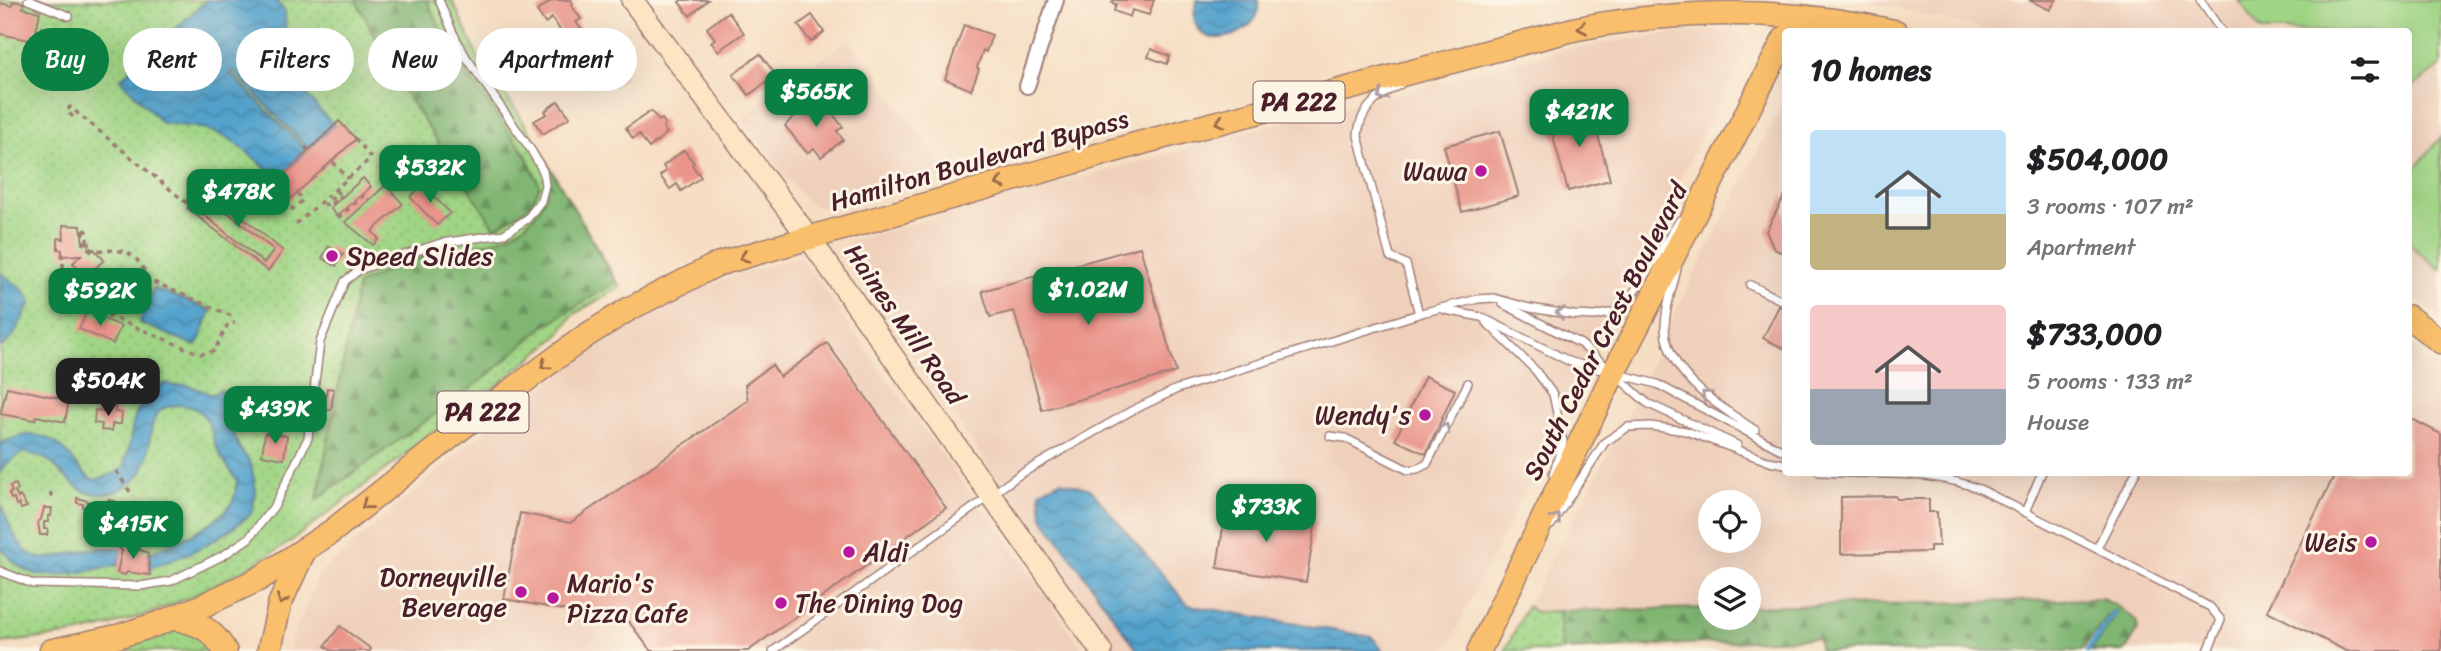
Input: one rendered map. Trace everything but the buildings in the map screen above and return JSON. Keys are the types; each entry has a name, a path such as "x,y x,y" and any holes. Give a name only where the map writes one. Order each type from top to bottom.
{"main road":[{"name":"Hamilton Boulevard Bypass","path":"173,618 258,579 304,551 546,364 629,309 718,264 1144,142 1575,29 1619,21 1688,14 1796,16 1871,28"},
{"name":"South Cedar Crest Boulevard","path":"1479,651 1613,374 1782,44"},
{"path":"2412,320 2441,342"},
{"path":"269,651 280,603 304,551"},
{"path":"173,618 201,625 219,641 225,651"},
{"name":"PA 222","path":"51,651 119,636 173,618"}],"street":[{"name":"Haines Mill Road","path":"632,0 810,238 1101,651"},
{"path":"1027,86 1056,0"}],"lane":[{"path":"29,0 69,16"},
{"path":"0,570 33,584 140,586 171,581 224,555 249,538 275,505 308,438 320,342 345,281 359,270 441,243 504,234 527,219 541,201 545,186 543,171 466,57 439,0"},
{"path":"2200,0 2219,28"},
{"path":"1419,314 1406,264 1390,257 1358,136 1358,126 1367,108 1381,94 1442,64"},
{"path":"773,651 1019,475 1177,389 1419,314 1494,298 1530,308 1574,315 1595,316 1614,312 1625,303 1642,281 1744,119"},
{"path":"1685,235 1667,313 1666,337 1672,355 1681,370 1701,391 1782,449"},
{"path":"1751,285 1782,300"},
{"path":"1494,298 1581,344 1647,403 1773,463"},
{"path":"1441,309 1481,317 1571,362 1657,384 1782,449"},
{"path":"1481,317 1535,369 1553,394 1563,442 1537,531"},
{"path":"1330,436 1345,438 1408,470 1418,469 1427,464 1468,383"},
{"path":"1506,596 1605,442 1628,427 1650,426 1686,431 1773,463 1782,464"},
{"path":"1914,476 1965,482 2210,607 2221,620 2208,651"},
{"path":"2025,512 2040,476"},
{"path":"2096,548 2134,476"}],"path":[{"path":"73,117 66,111 70,107 189,205"},
{"path":"296,224 371,158 356,139"},
{"path":"333,162 348,179"},
{"path":"335,190 338,193 325,204 328,207 340,196 341,198"},
{"path":"283,211 289,206 293,209 303,200 298,194"},
{"path":"338,218 364,195 369,200"},
{"path":"85,244 84,230 87,231 91,250 128,251 140,261 149,280 234,317"},
{"path":"62,253 66,298 200,354 214,351 228,324 235,323"},
{"path":"116,471 133,496"},
{"path":"50,492 53,499"}],"shaded area":[{"path":"1864,0 2441,0 2441,317 2412,295 2412,28 1980,28"},
{"path":"1730,30 1741,35 1747,48 1634,268 1446,651 1117,651 843,255 843,248 854,240 1553,51 1663,34"},
{"path":"849,39 951,175 833,208 817,207 806,201 742,117"},
{"path":"1782,104 1782,476 2412,476 2412,346 2441,369 2441,651 2125,651 2138,630 2136,620 2103,599 1761,607 1761,567 1698,567 1698,608 1535,612 1527,606 1606,457 1680,303"},
{"path":"800,257 1084,651 289,651 320,573 470,443 596,348 666,305 738,274"}],"green space":[{"path":"0,0 452,0 476,52 476,91 502,91 519,114 620,287 573,315 557,337 501,382 287,544 244,570 193,596 151,613 102,628 0,643"},
{"path":"356,0 427,0 440,28 370,28"},
{"path":"2239,0 2441,0 2441,66 2412,87 2412,28 2259,28"},
{"path":"462,68 476,87 476,91 479,91 526,155 540,186 530,206 495,228 404,91 462,91"},
{"path":"2441,137 2441,270 2412,246 2412,172"},
{"path":"547,162 616,282 543,327 485,378 317,499 358,284 414,260 494,241 525,225 537,212 545,195 547,180 544,164"},
{"path":"2103,599 2136,620 2138,630 2125,651 2091,651 2118,612 2112,611 2081,651 1820,651 1817,638 1562,650 1558,611 1698,608 1698,630 1761,630 1761,607"},
{"path":"1527,606 1535,612 1558,611 1562,651 1505,651"},
{"path":"183,625 216,651 85,651"}],"water":[{"path":"207,0 275,0 285,11 286,28 236,28 236,74 233,71 230,73 236,79 236,91 248,91 307,151 277,180 229,138 204,128 162,123 131,91 222,91 222,28 176,28"},
{"path":"1197,0 1258,0 1257,14 1250,25 1238,33 1224,38 1210,37 1200,31 1195,19"},
{"path":"252,91 304,91 334,125 309,149"},
{"path":"1,273 23,290 31,304 14,335 0,347"},
{"path":"154,288 211,310 197,346 139,323"},
{"path":"167,383 172,386 188,385 212,395 219,390 225,392 226,398 222,407 239,447 251,464 256,491 252,513 204,546 149,568 148,553 203,528 229,507 235,495 237,481 217,449 208,422 201,413 191,407 179,405 159,412 151,428 144,467 133,481 117,491 106,494 87,492 73,485 49,461 24,452 5,465 0,473 0,444 19,436 37,435 62,448 93,480 114,473 125,465 134,420 141,405 156,395 153,388"},
{"path":"1060,481 1090,489 1188,605 1372,637 1383,651 1138,651 1042,516 1040,491"},
{"path":"0,502 12,531 24,548 35,557 47,558 96,548 119,548 122,550 118,565 61,575 33,573 21,567 0,545"}],"waterway":[{"path":"2087,651 2114,613"}],"place":[{"name":"Wawa","path":"1481,171"},
{"name":"Speed Slides","path":"332,256"},
{"name":"Wendy's","path":"1425,415"},
{"name":"Weis","path":"2371,542"},
{"name":"Aldi","path":"849,552"},
{"name":"Dorneyville Beverage","path":"521,592"},
{"name":"Mario's Pizza Cafe","path":"553,598"},
{"name":"The Dining Dog","path":"781,603"}]}
